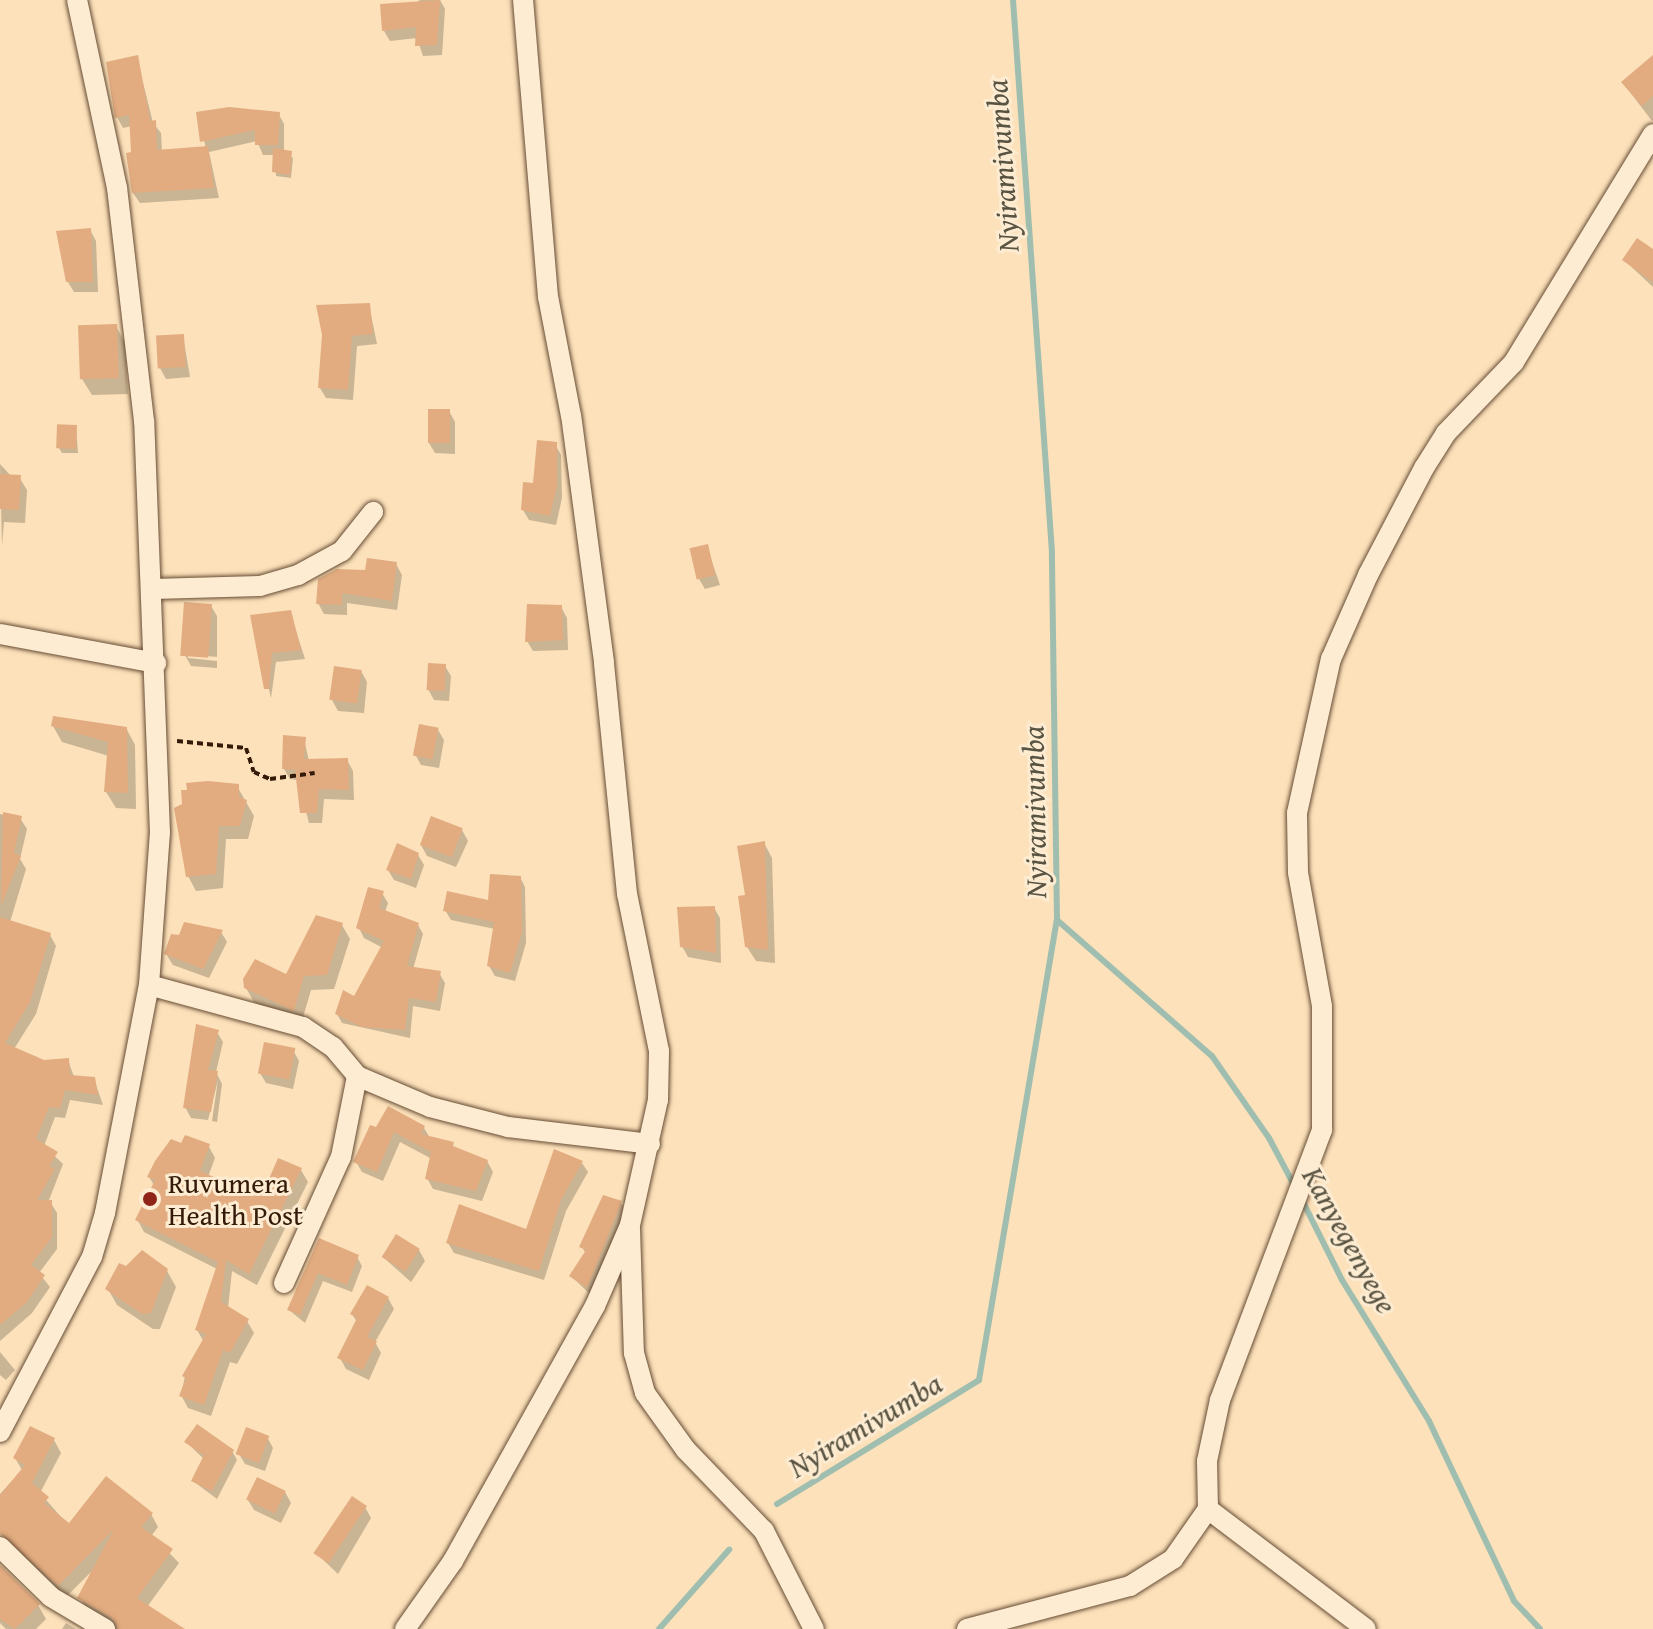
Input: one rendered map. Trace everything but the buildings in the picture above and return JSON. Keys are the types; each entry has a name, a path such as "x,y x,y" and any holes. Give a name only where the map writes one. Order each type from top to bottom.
{"street":[{"path":"0,1432 26,1392 92,1257 122,1143 149,985 160,833 149,481 128,268 117,188 77,0"},
{"path":"405,1629 453,1561 595,1306 630,1225 650,1144 659,1051 627,894 604,662 571,416 548,297 523,0"},
{"path":"967,1629 1130,1586 1173,1559 1208,1509 1207,1461 1220,1400 1322,1130 1322,1006 1298,872 1297,813 1331,659 1368,575 1424,468 1446,433 1514,362 1653,134"},
{"path":"153,589 260,586 298,575 342,551 373,512"},
{"path":"0,634 156,663"},
{"path":"149,985 303,1027 333,1047 357,1076 418,1103 508,1127 650,1144"},
{"path":"284,1283 341,1157 357,1076"},
{"path":"630,1225 634,1353 645,1393 686,1450 764,1531 814,1629"},
{"path":"1208,1509 1366,1629"},
{"path":"0,1547 51,1597 105,1629"}],"path":[{"path":"158,723 178,742 246,748 254,772 270,779 315,773"}],"waterway":[{"name":"Nyiramivumba","path":"777,1504 979,1380 1057,920 1052,552 1013,0"},
{"name":"Kanyegenyege","path":"1057,920 1212,1056 1269,1138 1295,1187"},
{"name":"Kanyegenyege","path":"1302,1200 1342,1280 1429,1421 1514,1601 1540,1629"},
{"name":"Nyiramivumba","path":"659,1629 729,1550"}],"place":[{"name":"Ruvumera Health Post","path":"150,1199"}]}
